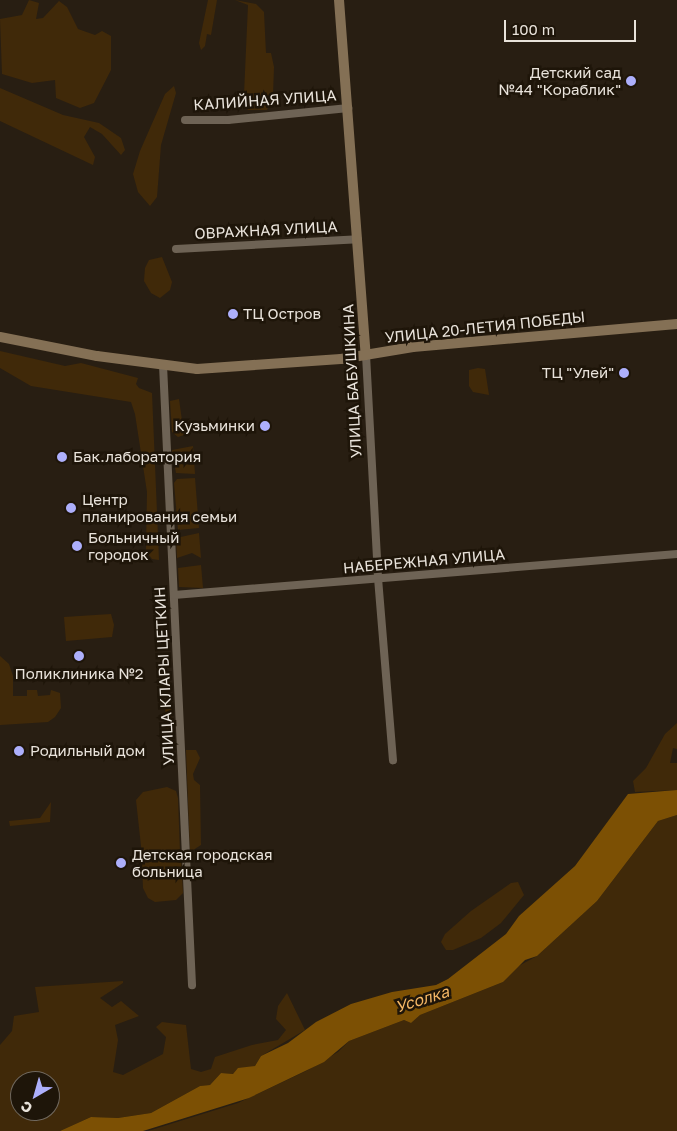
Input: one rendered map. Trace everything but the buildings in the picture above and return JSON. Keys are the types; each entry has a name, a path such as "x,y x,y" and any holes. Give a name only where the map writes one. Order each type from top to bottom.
{"street":[{"name":"УЛИЦА БАБУШКИНА","path":"339,0 366,355 378,578 393,760"},
{"name":"КАЛИЙНАЯ УЛИЦА","path":"185,120 228,120 348,108"},
{"name":"ОВРАЖНАЯ УЛИЦА","path":"176,249 358,240"},
{"name":"УЛИЦА 20-ЛЕТИЯ ПОБЕДЫ","path":"0,337 97,356 197,369 366,355 413,347 677,324"},
{"name":"УЛИЦА КЛАРЫ ЦЕТКИН","path":"163,365 192,985"},
{"name":"НАБЕРЕЖНАЯ УЛИЦА","path":"174,595 677,554"}],"shaded area":[{"path":"29,0 39,3 36,19 43,18 59,1 67,7 78,29 95,35 102,31 111,36 111,70 94,103 80,108 56,98 55,80 32,83 2,74 0,19 22,15"},
{"path":"208,0 217,0 211,35 207,34 205,46 201,50 199,43"},
{"path":"235,0 256,4 264,12 266,53 271,53 274,67 273,95 267,110 248,110 241,100 244,94 248,5"},
{"path":"174,86 176,93 161,145 157,197 150,206 138,192 133,174 140,151 165,94"},
{"path":"0,88 63,115 99,123 121,138 125,150 121,155 102,134 90,127 84,137 95,157 93,165 0,121"},
{"path":"162,257 172,282 170,290 160,298 151,293 144,281 145,268 149,260"},
{"path":"0,351 65,366 81,363 138,378 136,384 139,388 152,393 159,560 152,559 146,551 147,492 135,414 131,402 31,386 0,368"},
{"path":"485,369 489,395 473,392 469,386 469,370"},
{"path":"179,399 184,435 178,437 172,432 170,401"},
{"path":"193,446 195,474 176,473 172,450"},
{"path":"195,478 199,528 178,530 174,483 177,479"},
{"path":"199,533 201,558 192,553 177,558 176,538"},
{"path":"201,565 203,588 179,587 178,568"},
{"path":"111,614 114,625 112,637 66,641 64,617"},
{"path":"0,656 9,664 13,676 13,696 27,696 27,690 37,690 38,696 50,695 51,690 60,693 61,708 55,717 48,722 0,725"},
{"path":"165,705 171,705 173,758 168,758"},
{"path":"677,723 677,749 673,748 670,763 677,763 677,790 635,792 633,781 646,768 665,734"},
{"path":"186,750 196,750 200,758 193,774 194,780 200,785 201,845 190,852"},
{"path":"167,787 176,791 178,798 180,853 142,855 136,800 143,792"},
{"path":"51,802 50,822 10,826 9,821 40,818"},
{"path":"677,815 677,1131 148,1131 238,1103 306,1071 338,1052 349,1041 404,1020 411,1023 420,1015 503,982 513,969 537,956 597,901 658,821"},
{"path":"181,859 183,893 176,900 155,902 148,898 143,888 142,863"},
{"path":"518,882 524,895 501,923 481,938 453,950 446,950 441,942 445,934 471,911 511,883"},
{"path":"123,981 123,983 100,998 112,1007 121,1001 139,1016 115,1025 118,1040 113,1072 123,1075 163,1054 166,1037 156,1027 162,1022 186,1025 191,1069 201,1072 211,1069 215,1057 252,1045 278,1040 286,1030 276,1019 278,1006 287,993 305,1030 261,1056 255,1066 233,1074 221,1073 210,1085 200,1086 151,1113 118,1118 91,1117 60,1131 0,1131 0,1045 12,1031 14,1016 39,1012 35,987"}],"water":[{"name":"Усолка","path":"677,790 677,815 658,821 597,901 537,956 525,960 503,982 420,1015 411,1023 404,1020 349,1041 324,1062 249,1098 143,1131 60,1131 91,1117 118,1118 151,1113 200,1086 210,1085 221,1073 233,1074 238,1068 255,1066 261,1056 288,1043 316,1022 351,1004 392,992 436,985 448,979 506,934 519,916 575,866 628,794"}],"place":[{"name":"Детский сад №44 \"Кораблик\"","path":"631,81"},
{"name":"ТЦ Остров","path":"233,314"},
{"name":"ТЦ \"Улей\"","path":"624,373"},
{"name":"Кузьминки","path":"265,426"},
{"name":"Бак.лаборатория","path":"62,457"},
{"name":"Центр планирования семьи","path":"71,508"},
{"name":"Больничный городок","path":"77,546"},
{"name":"Поликлиника №2","path":"79,656"},
{"name":"Родильный дом","path":"19,751"},
{"name":"Детская городская больница","path":"121,863"}]}
